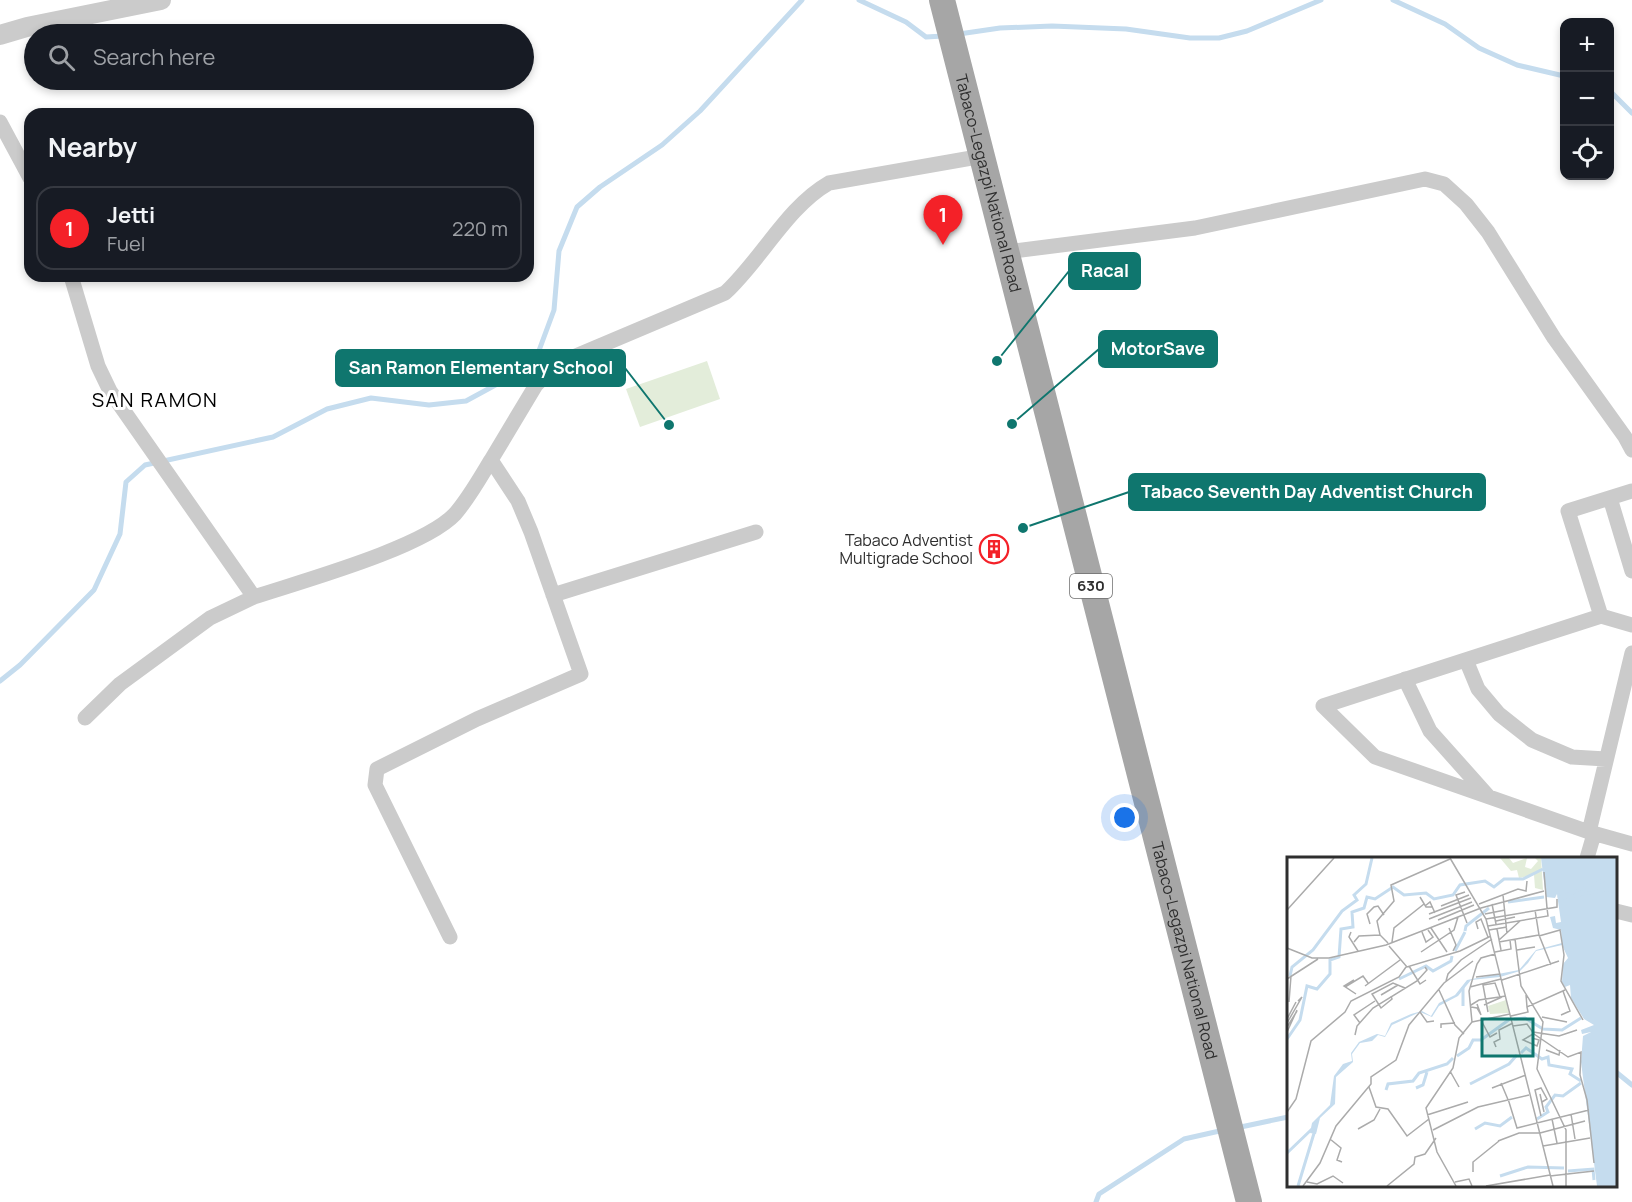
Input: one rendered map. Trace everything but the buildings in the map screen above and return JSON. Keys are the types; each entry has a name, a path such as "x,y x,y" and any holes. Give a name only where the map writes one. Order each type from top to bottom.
{"main road":[{"name":"Tabaco-Legazpi National Road","path":"942,0 1249,1202"}],"street":[{"path":"42,24 161,0"},
{"path":"0,36 24,28"},
{"path":"0,122 24,167"},
{"path":"85,718 120,684 201,624 254,597 368,558 434,530 454,515 491,460 536,385 557,364 725,293 812,192 829,183 983,156"},
{"path":"1006,252 1196,228 1425,179 1444,184 1466,204 1488,231 1554,338 1630,440"},
{"path":"73,282 98,366 110,391 254,597"},
{"path":"450,937 375,786 377,769 477,719 581,674 519,501 491,460"},
{"path":"1601,616 1568,511 1632,491"},
{"path":"1610,498 1632,571"},
{"path":"553,595 756,532"},
{"path":"1632,625 1601,616 1323,706 1375,757 1591,833 1632,844"},
{"path":"1587,857 1606,759 1632,653"},
{"path":"1466,660 1478,689 1499,714 1532,740 1572,757 1606,759"},
{"path":"1406,679 1430,731 1489,797"},
{"path":"1617,912 1632,915"}],"green space":[{"path":"707,361 720,399 640,427 626,389"}],"waterway":[{"path":"0,681 20,665 94,590 120,534 126,482 145,465 273,437 327,409 371,398 429,405 466,401 534,364 554,310 559,251 577,207 600,187 662,145 700,111 802,0"},
{"path":"859,0 906,22 926,37 943,36"},
{"path":"959,34 1000,28 1052,26 1126,29 1190,38 1219,38 1247,31 1321,0"},
{"path":"1393,0 1445,24 1479,48 1517,65 1560,75"},
{"path":"1614,95 1632,113"},
{"path":"1617,1073 1632,1085"},
{"path":"1236,1128 1287,1117"},
{"path":"1096,1202 1099,1194 1184,1139 1224,1130"}],"place":[{"name":"Jetti","path":"943,245"},
{"name":"Racal","path":"997,361"},
{"name":"MotorSave","path":"1012,424"},
{"name":"San Ramon Elementary School","path":"669,425"},
{"name":"Tabaco Seventh Day Adventist Church","path":"1023,528"},
{"name":"Tabaco Adventist Multigrade School","path":"994,549"}],"district":[{"name":"SAN RAMON","path":"155,400"}]}
